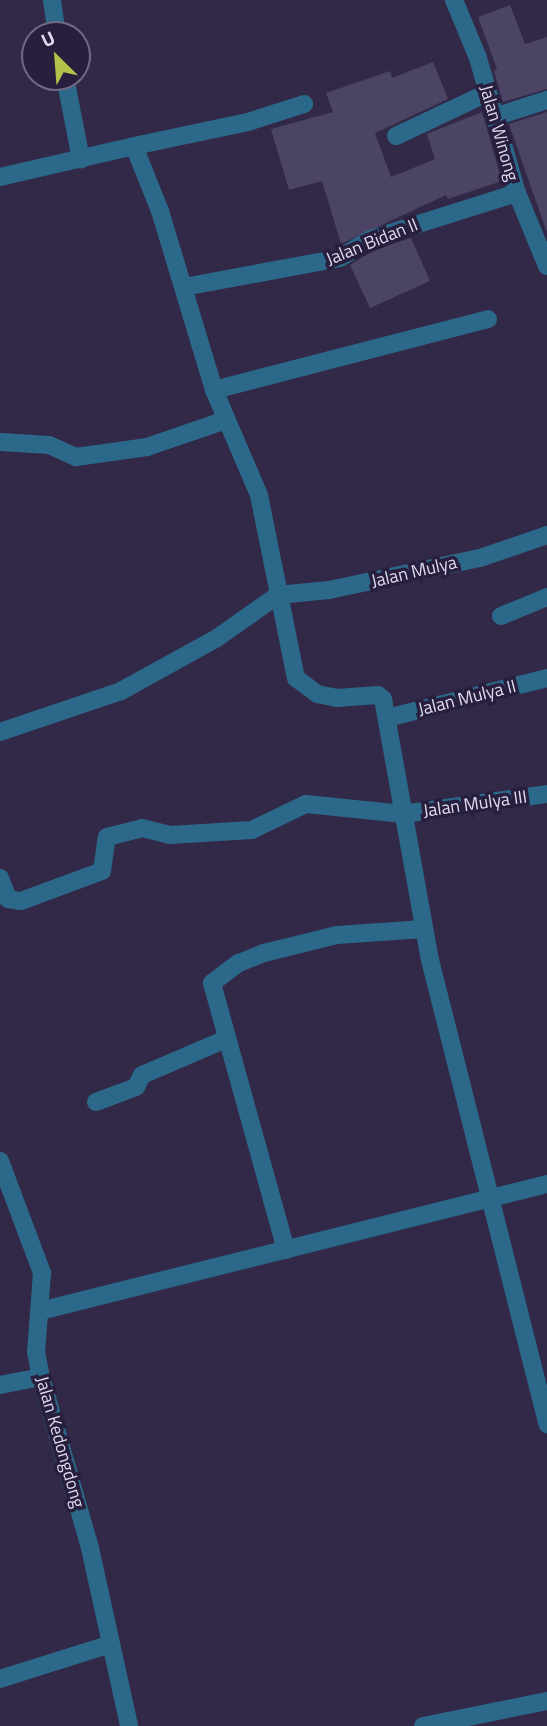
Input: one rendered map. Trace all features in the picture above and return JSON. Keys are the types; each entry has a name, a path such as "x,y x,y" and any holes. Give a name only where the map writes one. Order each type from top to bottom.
{"street":[{"path":"52,0 55,21"},
{"name":"Jalan Winong","path":"454,0 487,93 517,193 547,265"},
{"path":"68,91 81,159"},
{"path":"396,136 487,93"},
{"path":"494,117 547,100"},
{"path":"0,177 248,122 304,104"},
{"path":"134,146 184,287 214,390 259,495 296,678 305,688 337,698 377,695 387,718 424,929 487,1200 547,1424"},
{"name":"Jalan Bidan II","path":"184,287 340,258 371,239 517,193"},
{"path":"214,390 488,319"},
{"path":"0,442 49,445 76,457 148,447 226,420"},
{"name":"Jalan Mulya","path":"278,595 329,590 455,563 547,535"},
{"path":"0,732 121,691 217,638 278,595"},
{"path":"501,615 547,597"},
{"name":"Jalan Mulya II","path":"387,718 547,678"},
{"name":"Jalan Mulya III","path":"0,878 8,899 21,901 102,871 107,837 142,828 170,835 252,830 306,804 403,814 547,794"},
{"path":"286,1250 212,983 239,963 337,936 424,929"},
{"path":"96,1102 136,1087 142,1075 226,1039"},
{"name":"Jalan Kedongdong","path":"0,1161 42,1273 36,1352 90,1548 108,1645 130,1726"},
{"path":"40,1311 547,1184"},
{"path":"0,1385 41,1377"},
{"path":"0,1679 108,1645"},
{"path":"423,1726 547,1701"}],"building":[{"path":"510,5 525,44 547,37 547,89 503,102 494,71 497,69 478,17"},
{"path":"433,62 448,99 375,133 391,177 435,159 427,134 482,112 502,181 448,199 446,195 341,244 322,181 289,190 271,129 333,112 326,93 390,71 392,78"},
{"path":"547,112 547,230 546,230 509,124"},
{"path":"411,238 430,281 370,308 350,265 376,249"}]}
